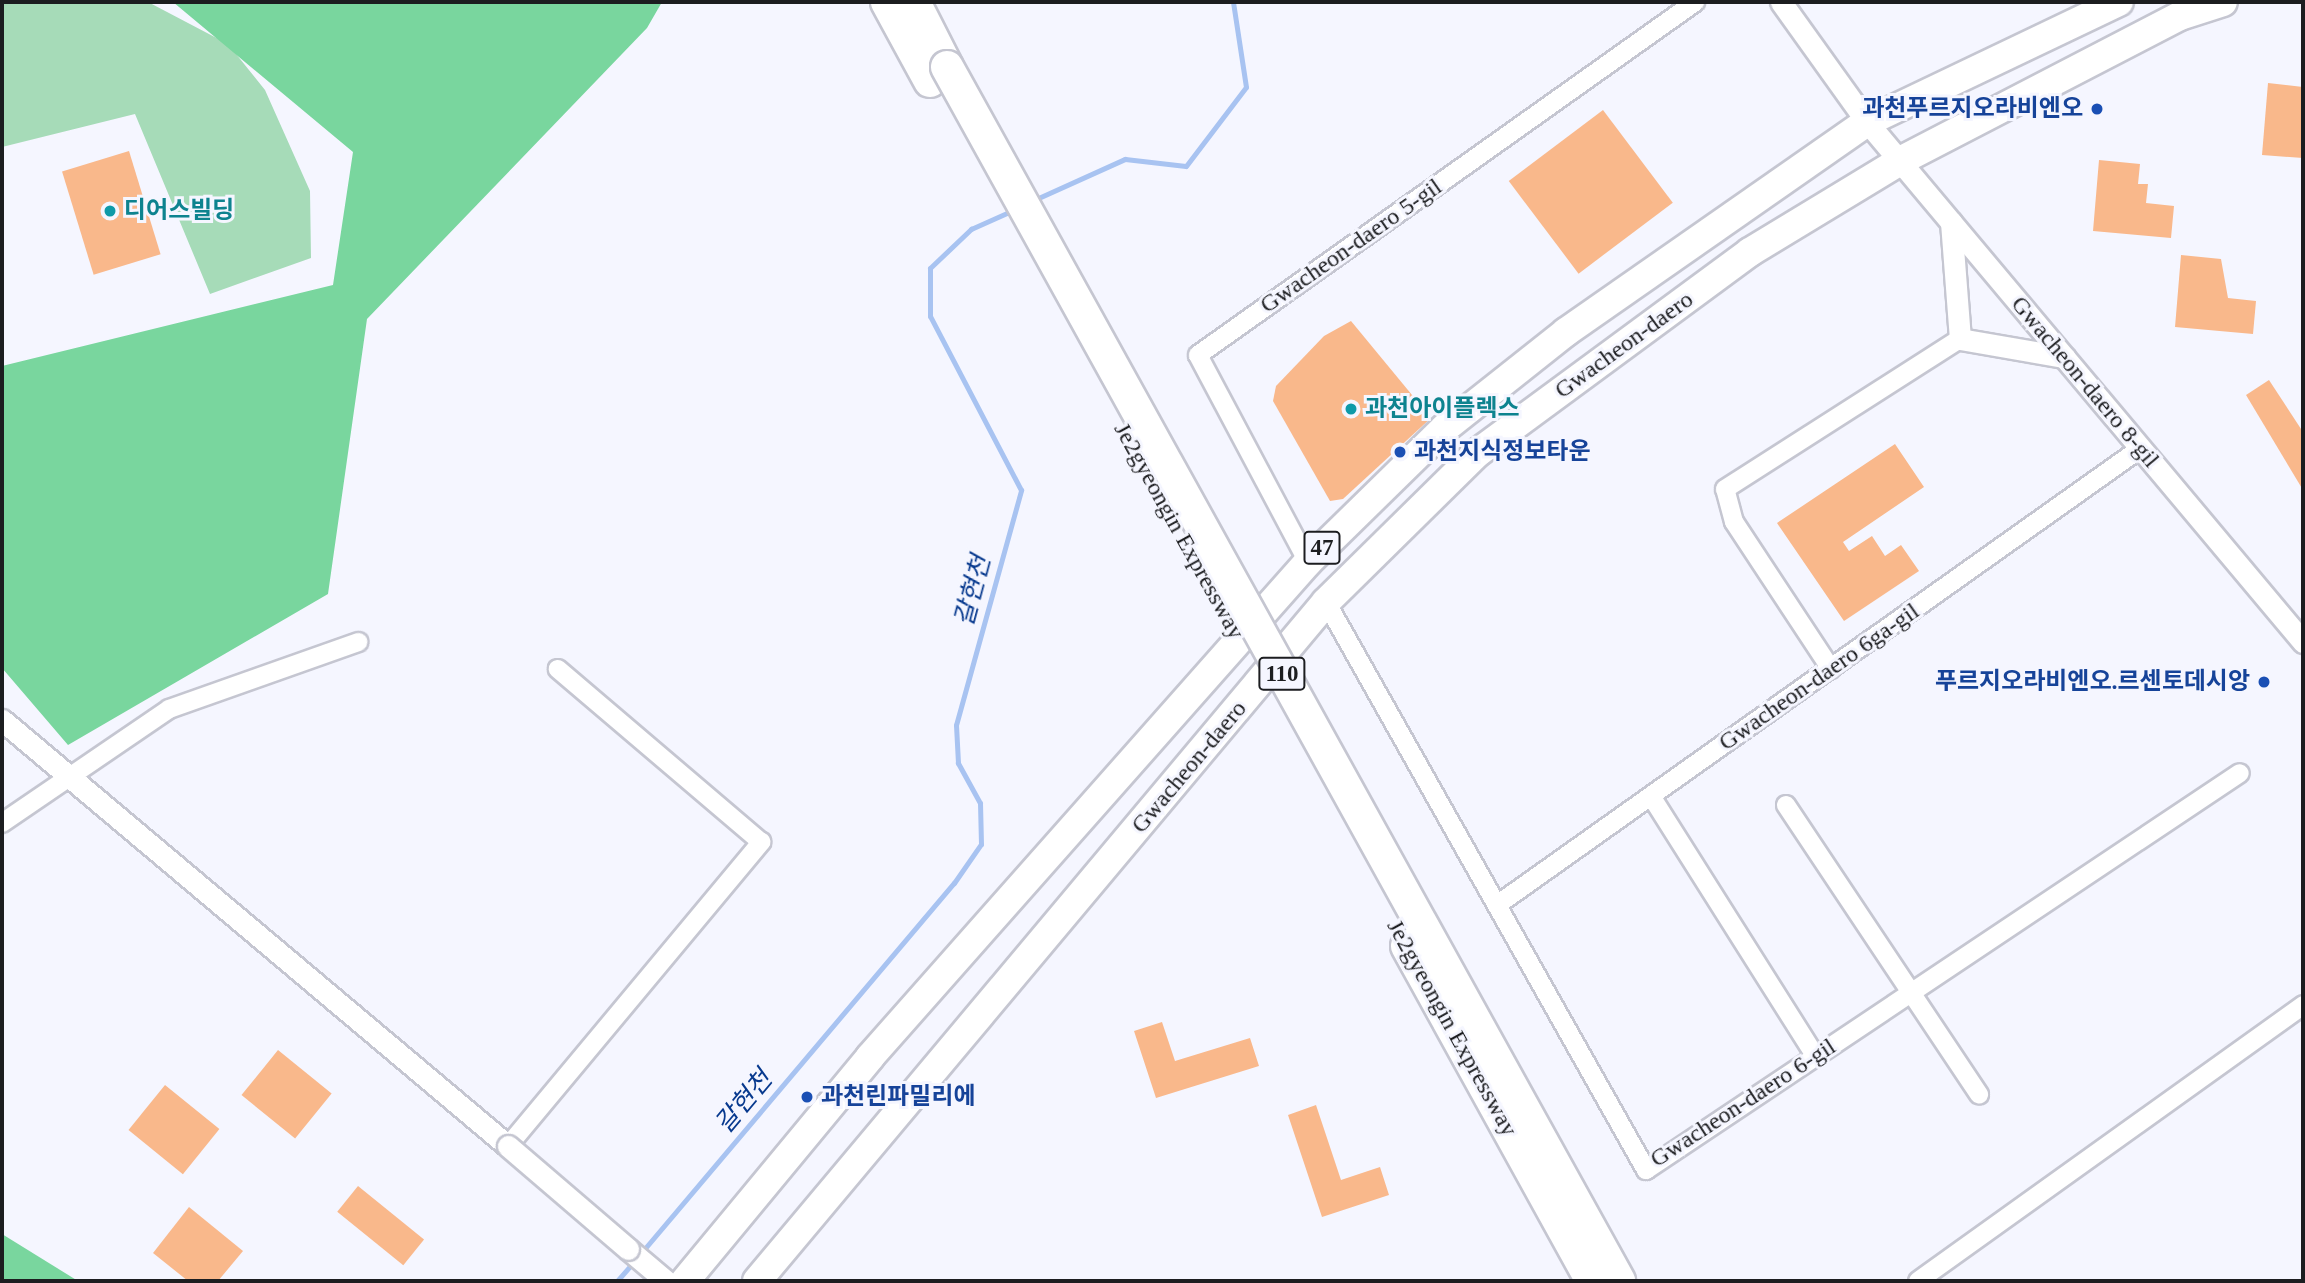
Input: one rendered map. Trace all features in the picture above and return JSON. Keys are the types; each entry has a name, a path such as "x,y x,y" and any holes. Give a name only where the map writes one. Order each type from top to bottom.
{"highway":[{"name":"Je2gyeongin Expressway","path":"887,2 939,74 1619,1281"},
{"name":"Je2gyeongin Expressway","path":"914,2 939,74 1592,1281"}],"main road":[{"name":"Gwacheon-daero","path":"685,1281 870,1057 1308,562 1478,400 1867,122 2119,2"},
{"name":"Gwacheon-daero","path":"757,1281 1326,602 1476,454 1750,252 1900,161 2180,16 2223,2"}],"street":[{"name":"Gwacheon-daero 5-gil","path":"1308,562 1198,355 1695,2"},
{"name":"Gwacheon-daero 8-gil","path":"1781,2 1867,122 2303,642"},
{"path":"1951,222 1960,339"},
{"path":"1831,669 1734,522 1725,489 1960,339 2064,357"},
{"name":"Gwacheon-daero 6ga-gil","path":"1497,905 2141,448"},
{"name":"Gwacheon-daero 6-gil","path":"1326,602 1646,1170 2240,773"},
{"path":"2,823 169,709 358,642"},
{"path":"508,1146 761,842 558,669"},
{"path":"2,720 666,1281"},
{"path":"1651,796 1816,1057"},
{"path":"1786,804 1979,1094"},
{"path":"1918,1281 2303,1005"}],"green space":[{"path":"2,2 148,2 228,44 265,90 310,191 311,258 210,294 135,114 2,147"},
{"path":"173,2 662,2 647,28 367,319 328,594 68,745 2,668 2,366 333,285 353,152"},
{"path":"2,1234 78,1281 2,1281"}],"building":[{"path":"2268,83 2303,87 2303,158 2262,155"},
{"path":"1603,110 1673,203 1579,274 1509,181"},
{"name":"디어스빌딩","path":"129,151 161,254 94,275 62,171"},
{"path":"2099,160 2140,164 2138,184 2148,184 2146,203 2174,206 2171,238 2093,231"},
{"path":"2181,255 2221,259 2228,298 2256,301 2253,334 2175,327"},
{"name":"과천아이플렉스","path":"1351,321 1431,418 1343,499 1330,501 1273,401 1276,386 1324,336"},
{"path":"2269,380 2303,432 2303,490 2246,395"},
{"path":"1895,444 1924,487 1843,542 1849,551 1872,536 1885,556 1901,545 1919,571 1844,621 1777,523"},
{"path":"1162,1022 1175,1061 1250,1038 1259,1066 1156,1098 1134,1031"},
{"path":"278,1050 332,1093 295,1138 241,1095"},
{"path":"165,1085 219,1129 183,1174 128,1130"},
{"path":"1316,1105 1341,1180 1380,1167 1389,1195 1322,1217 1288,1115"},
{"path":"358,1186 424,1239 403,1265 337,1212"},
{"path":"189,1207 243,1251 218,1281 188,1281 153,1253"}],"waterway":[{"name":"갈현천","path":"1034,200 1125,159 1186,166 1246,87 1233,2"},
{"name":"갈현천","path":"641,1253 954,883 981,844 980,803 958,763 956,725 1021,490 930,316 930,268 971,229 1016,209"},
{"name":"갈현천","path":"617,1281 635,1260"}],"place":[{"name":"과천푸르지오라비엔오","path":"2097,109"},
{"name":"디어스빌딩","path":"110,211"},
{"name":"과천아이플렉스","path":"1351,409"},
{"name":"과천지식정보타운","path":"1400,452"},
{"name":"푸르지오라비엔오.르센토데시앙","path":"2264,682"},
{"name":"과천린파밀리에","path":"807,1097"}]}
